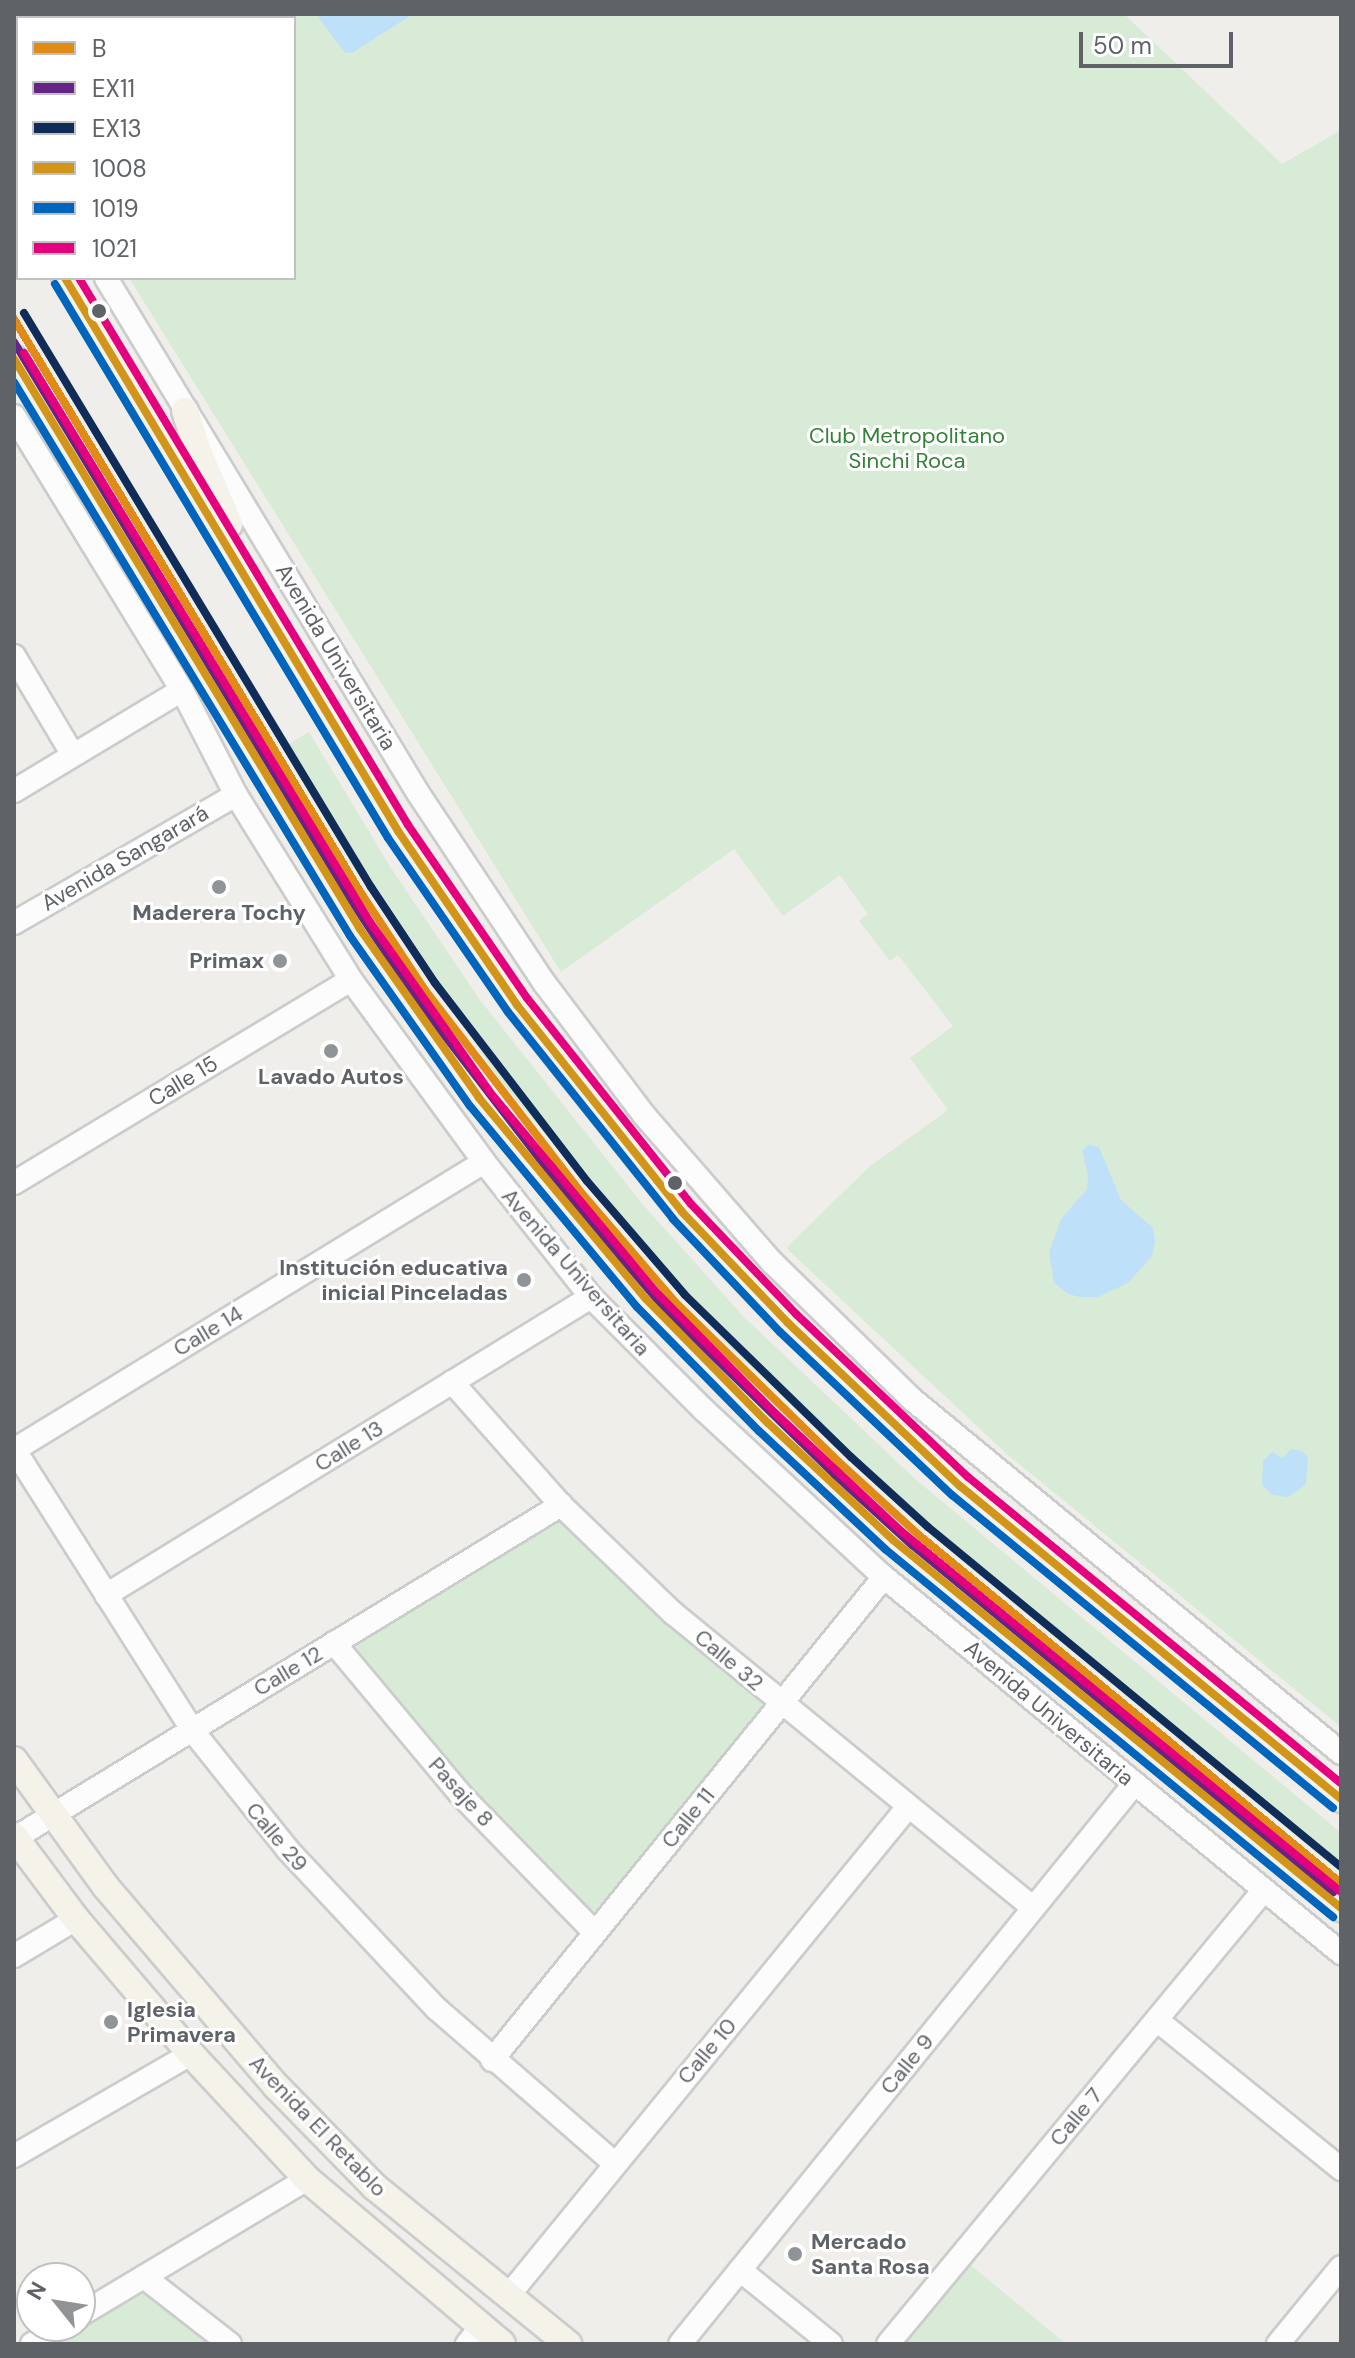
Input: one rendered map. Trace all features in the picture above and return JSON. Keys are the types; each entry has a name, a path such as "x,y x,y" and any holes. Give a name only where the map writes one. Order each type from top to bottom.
{"main road":[{"name":"Avenida Universitaria","path":"66,280 398,831 508,992 603,1118 682,1212 809,1345 949,1477 1341,1799"},
{"name":"Avenida Universitaria","path":"14,359 360,929 479,1098 569,1210 657,1311 768,1423 893,1540 1341,1908"},
{"path":"185,411 197,449 229,524 236,562"},
{"name":"Avenida El Retablo","path":"14,1760 52,1815 151,1942 286,2097 375,2187 568,2344"},
{"name":"Avenida El Retablo","path":"14,1837 76,1919 191,2054 307,2179 474,2335 502,2344"},
{"path":"1310,1882 1341,1925"}],"street":[{"name":"Avenida Universitaria","path":"107,280 418,793 554,996 674,1152 772,1262 913,1400 1341,1753"},
{"name":"Avenida Universitaria","path":"14,416 182,690 236,795 351,980 484,1162 591,1297 704,1410 884,1577 1341,1953"},
{"path":"14,656 73,755"},
{"path":"14,791 182,690"},
{"name":"Avenida Sangarará","path":"14,923 236,795"},
{"name":"Calle 15","path":"14,1183 351,980"},
{"name":"Calle 14","path":"14,1449 484,1162"},
{"name":"Calle 13","path":"106,1595 591,1297"},
{"name":"Calle 32","path":"452,1382 561,1505 673,1613 780,1704 1033,1908"},
{"name":"Calle 29","path":"14,1449 192,1730 254,1810 343,1913 492,2060 614,2163"},
{"name":"Calle 12","path":"14,1837 561,1505"},
{"name":"Calle 11","path":"492,2060 884,1577"},
{"name":"Pasaje 8","path":"334,1643 461,1795 595,1933"},
{"name":"Calle 9","path":"680,2344 1135,1783"},
{"name":"Calle 10","path":"508,2296 908,1807"},
{"name":"Calle 7","path":"888,2344 1264,1890"},
{"path":"14,1956 76,1919"},
{"path":"1157,2020 1341,2169"},
{"path":"14,2156 191,2054"},
{"path":"96,2306 307,2179"},
{"path":"1278,2344 1341,2267"},
{"path":"740,2270 831,2344"},
{"path":"144,2277 230,2344"}],"green space":[{"name":"Club Metropolitano Sinchi Roca","path":"14,14 1124,14 1282,164 1341,130 1341,1727 1008,1455 786,1248 869,1167 948,1110 910,1058 953,1026 898,955 890,961 859,921 868,914 840,875 783,916 734,849 561,972 130,280 296,280 296,16 16,16 16,95"},
{"path":"309,732 389,865 480,1000 645,1207 743,1316 914,1478 1341,1833 1341,1873 920,1526 731,1348 653,1264 500,1080 356,871 282,748"},
{"path":"563,1518 661,1616 766,1707 594,1912 468,1783 352,1648"},
{"path":"967,2262 1066,2344 899,2344"},
{"path":"156,2286 229,2344 56,2344 96,2342 96,2321"}],"water":[{"path":"316,14 413,14 352,53 345,53"},
{"path":"1088,1145 1099,1147 1121,1200 1153,1228 1155,1241 1152,1256 1128,1283 1098,1297 1068,1294 1054,1283 1049,1252 1061,1219 1087,1189 1088,1175 1082,1151"},
{"path":"1291,1449 1302,1451 1308,1457 1306,1484 1288,1497 1272,1495 1262,1484 1263,1461 1272,1452 1283,1458"}],"transit line":[{"name":"1008","path":"66,280 398,831 517,1005 682,1212 788,1323 960,1486 1341,1799"},
{"name":"1021","path":"80,280 408,825 527,998 691,1204 796,1314 968,1477 1341,1783"},
{"name":"1019","path":"55,284 388,838 508,1012 673,1219 780,1332 952,1495 1333,1808"},
{"name":"EX13","path":"24,313 371,887 435,983 587,1181 685,1295 851,1457 928,1527 1341,1867"},
{"name":"B","path":"14,319 361,893 425,990 578,1189 676,1303 843,1466 920,1536 1341,1883"},
{"name":"EX11","path":"14,342 351,900 415,997 569,1197 668,1312 835,1475 912,1545 1333,1892"},
{"name":"1021","path":"24,353 370,922 489,1091 655,1291 776,1414 901,1531 1341,1892"},
{"name":"1008","path":"14,359 360,929 479,1098 646,1299 768,1423 893,1540 1341,1908"},
{"name":"1019","path":"14,382 350,936 470,1106 637,1307 759,1431 885,1549 1333,1917"}],"place":[{"name":"Maderera Tochy","path":"219,887"},
{"name":"Primax","path":"280,961"},
{"name":"Lavado Autos","path":"331,1051"},
{"name":"Institución educativa inicial Pinceladas","path":"524,1280"},
{"name":"Iglesia Primavera","path":"111,2022"},
{"name":"Mercado Santa Rosa","path":"795,2254"}]}
